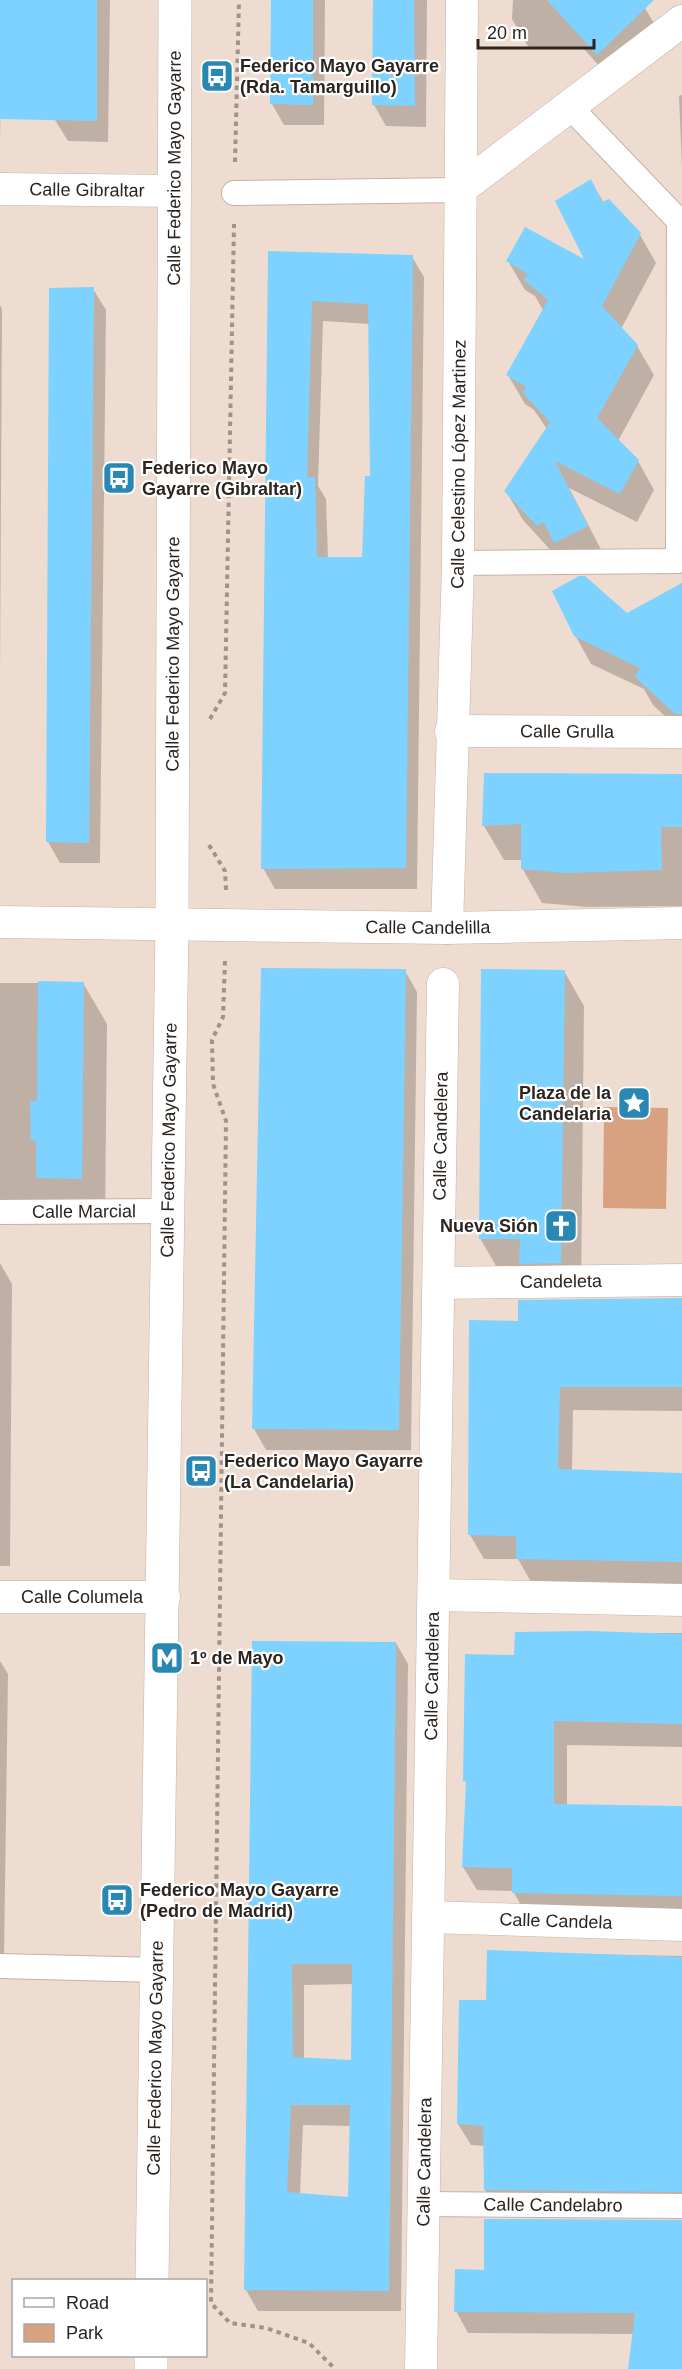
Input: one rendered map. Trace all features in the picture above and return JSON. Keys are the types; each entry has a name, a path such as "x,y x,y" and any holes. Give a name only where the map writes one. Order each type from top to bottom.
{"main road":[{"name":"Calle Federico Mayo Gayarre","path":"152,2279 164,1597 172,925 175,0"}],"street":[{"name":"Calle Celestino López Martinez","path":"447,928 458,563 462,0"},
{"path":"234,193 459,190 682,21"},
{"path":"458,563 678,561 679,221 570,107"},
{"name":"Calle Gibraltar","path":"0,189 175,191"},
{"name":"Calle Grulla","path":"452,731 682,732"},
{"name":"Calle Candelilla","path":"0,922 447,928 682,923"},
{"name":"Calle Candelera","path":"421,2369 443,984"},
{"name":"Calle Marcial","path":"0,1212 168,1211"},
{"name":"Candeleta","path":"439,1283 682,1280"},
{"path":"434,1595 682,1600"},
{"name":"Calle Columela","path":"0,1597 164,1597"},
{"name":"Calle Candela","path":"428,1917 682,1925"},
{"path":"0,1966 158,1970"},
{"name":"Calle Candelabro","path":"424,2204 682,2206"}],"path":[{"path":"208,722 225,693 234,193 240,0"},
{"path":"208,843 225,871 226,899"},
{"path":"226,952 223,1017 212,1040 213,1084 226,1121 211,2303 230,2323 266,2328 309,2343 335,2369"}],"green space":[{"path":"604,1107 668,1108 666,1209 603,1208"}],"building":[{"path":"0,0 97,0 97,121 0,119"},
{"path":"271,0 313,0 313,105 270,104"},
{"path":"373,0 414,0 415,106 372,105"},
{"path":"547,0 654,0 597,55"},
{"path":"591,179 602,202 609,199 641,233 602,306 638,345 597,418 639,460 620,494 555,461 588,526 554,543 544,522 537,526 504,491 550,422 523,393 526,387 506,375 548,300 524,280 528,274 506,261 525,227 584,259 555,201"},
{"path":"268,251 413,255 406,868 261,869","holes":["312,301 368,304 370,476 365,476 362,557 317,557 315,477 307,477"]},
{"path":"94,287 89,843 46,842 49,288"},
{"path":"579,576 585,576 627,613 682,583 682,714 675,714 635,677 640,668 574,636 552,591"},
{"path":"484,773 682,774 682,827 661,827 662,870 566,873 521,869 521,824 482,826"},
{"path":"261,968 406,969 399,1430 252,1429"},
{"path":"481,969 565,970 561,1263 519,1264 520,1239 479,1239"},
{"path":"38,981 84,982 82,1179 36,1178 36,1141 31,1140 30,1101 37,1101"},
{"path":"682,1298 682,1387 560,1387 558,1469 682,1473 682,1562 516,1559 516,1536 468,1535 469,1320 518,1321 518,1300"},
{"path":"588,1631 682,1634 682,1724 554,1721 554,1804 682,1806 682,1896 512,1893 512,1868 462,1867 466,1781 463,1781 465,1654 514,1655 515,1632"},
{"path":"252,1641 396,1642 389,2291 244,2290","holes":["292,1964 352,1964 351,2060 293,2057","291,2105 350,2105 348,2197 287,2192"]},
{"path":"487,1950 682,1957 682,2192 484,2190 483,2126 457,2124 459,2000 486,2000"},
{"path":"484,2219 682,2220 682,2369 628,2369 635,2313 454,2312 455,2269 484,2270"}],"place":[{"name":"Federico Mayo Gayarre (Rda. Tamarguillo)","path":"217,76"},
{"name":"Federico Mayo Gayarre (Gibraltar)","path":"119,478"},
{"name":"Plaza de la Candelaria","path":"634,1103"},
{"name":"Nueva Sión","path":"561,1226"},
{"name":"Federico Mayo Gayarre (La Candelaria)","path":"201,1471"},
{"name":"1º de Mayo","path":"167,1658"},
{"name":"Federico Mayo Gayarre (Pedro de Madrid)","path":"117,1900"}]}
